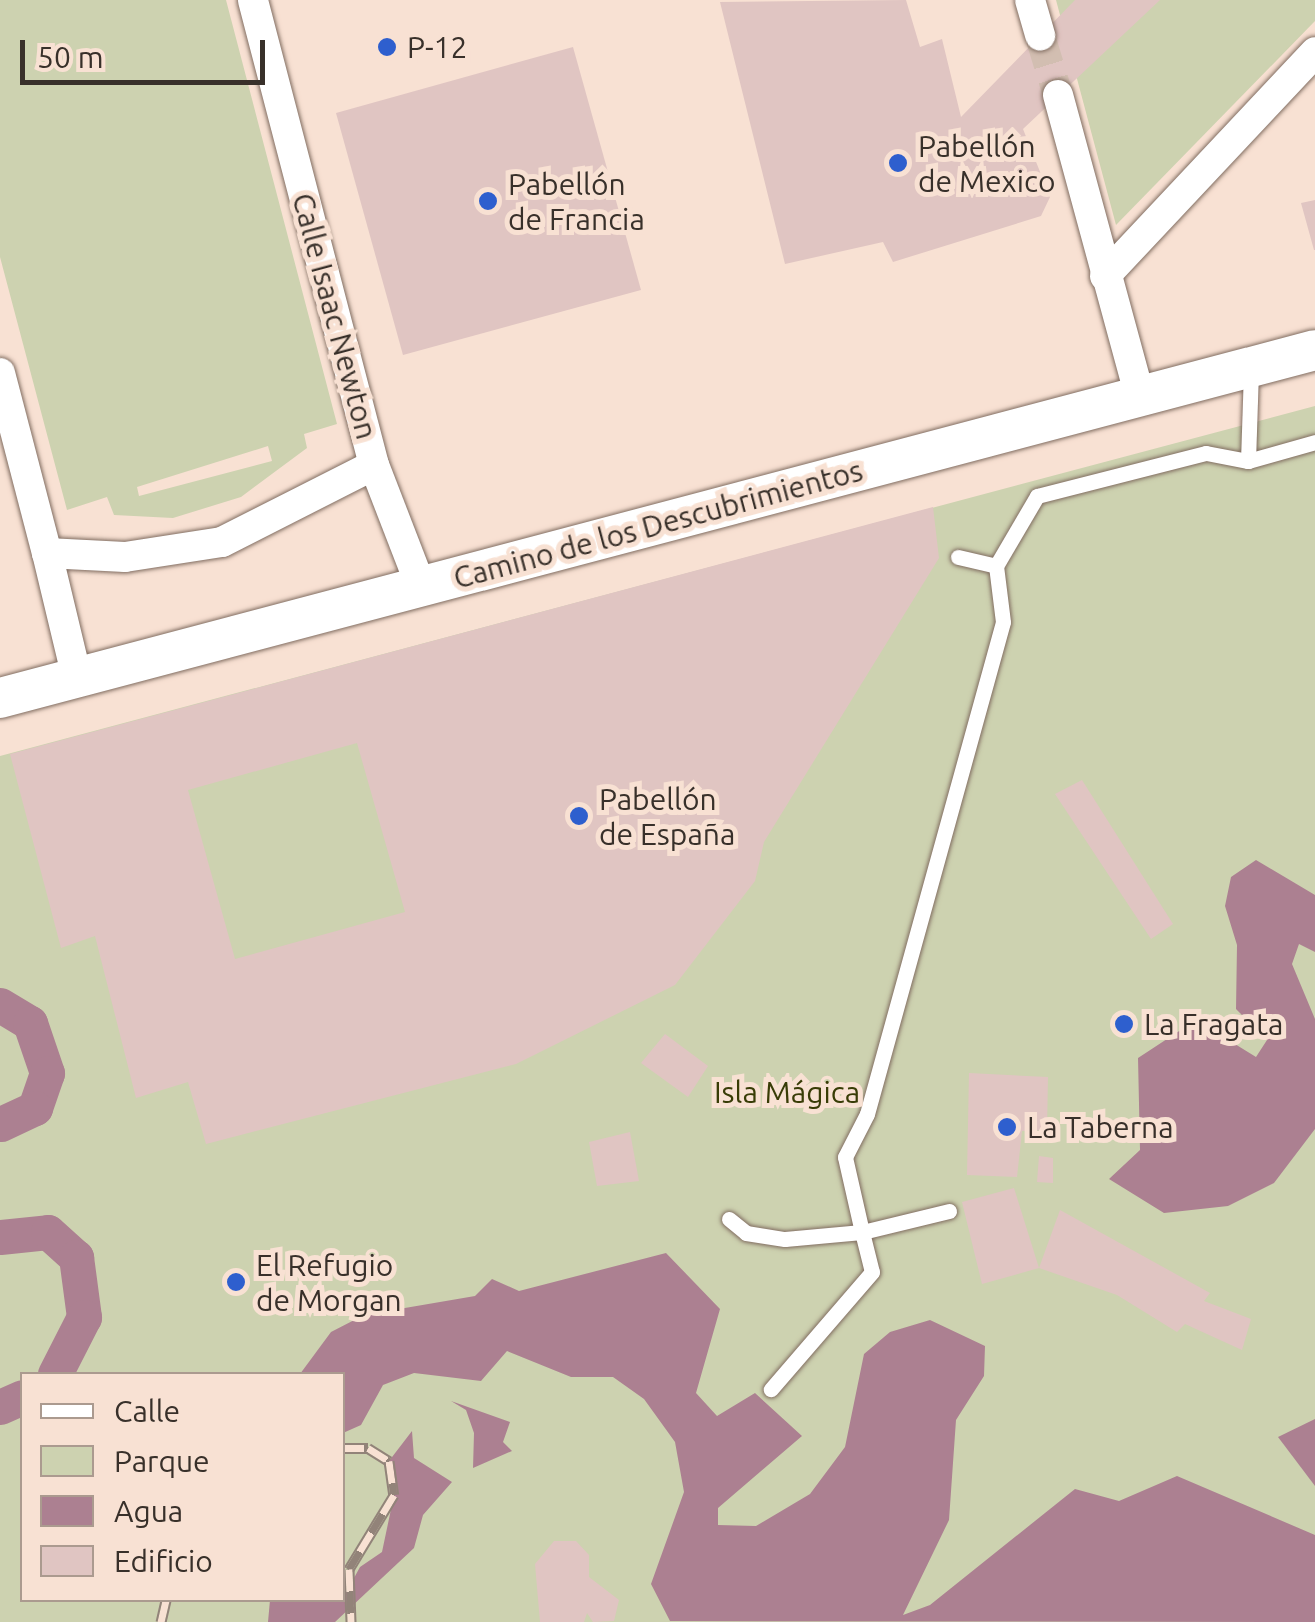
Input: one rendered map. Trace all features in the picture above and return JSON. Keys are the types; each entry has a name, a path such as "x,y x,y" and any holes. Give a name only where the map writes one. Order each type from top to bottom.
{"street":[{"name":"Calle Isaac Newton","path":"47,553 125,557 222,542 374,465 253,0"},
{"path":"1030,0 1040,36"},
{"path":"1105,276 1315,52"},
{"path":"1058,96 1140,396"},
{"name":"Camino de los Descubrimientos","path":"0,698 1315,350"},
{"path":"0,373 76,678"},
{"path":"374,465 421,587"}],"lane":[{"path":"1248,462 1251,368"},
{"path":"771,1390 872,1272 845,1157 867,1114 1003,622 996,566 1037,496 1206,452 1248,462 1315,442"},
{"path":"958,557 996,566"},
{"path":"729,1219 746,1233 786,1239 862,1232 949,1211"}],"green space":[{"path":"0,0 226,0 337,424 304,434 307,448 241,497 173,518 114,515 107,497 67,510 0,257","holes":["268,446 272,461 139,496 137,487"]},
{"path":"1056,0 1315,0 1315,21 1116,225"},
{"name":"Isla Mágica","path":"1315,406 1315,1622 0,1622 0,756"}],"water":[{"path":"1256,860 1315,895 1315,952 1299,944 1292,964 1315,1019 1315,1129 1274,1183 1228,1206 1164,1213 1109,1179 1140,1150 1138,1058 1196,1020 1256,1057 1267,1040 1236,1009 1237,945 1225,906 1231,877"},
{"path":"666,1253 720,1309 696,1393 717,1416 755,1393 802,1436 718,1508 718,1525 756,1526 810,1494 845,1447 864,1354 890,1332 930,1320 985,1346 984,1376 956,1420 949,1520 903,1615 930,1605 1075,1489 1119,1501 1177,1476 1315,1535 1315,1622 670,1621 651,1584 684,1492 675,1442 644,1399 613,1377 571,1377 507,1351 481,1381 414,1373 383,1385 361,1425 345,1432 345,1372 301,1372 331,1332 364,1315 475,1296 492,1279 519,1291"},
{"path":"451,1401 510,1422 503,1442 512,1451 473,1468 474,1433 466,1410"},
{"path":"1315,1419 1315,1486 1278,1437"},
{"path":"412,1431 414,1458 452,1482 423,1515 414,1548 335,1622 268,1622 270,1602 345,1602 360,1567 382,1552 394,1495 389,1461"}],"building":[{"name":"Pabellón de Mexico","path":"906,0 920,47 942,39 961,117 1075,0 1160,0 1023,129 1050,197 1041,216 893,262 883,242 785,264 720,2"},
{"name":"Pabellón de Francia","path":"573,47 641,290 403,355 336,113"},
{"path":"1315,200 1315,250 1314,250 1301,203"},
{"name":"Pabellón de España","path":"933,507 939,558 764,842 755,881 675,985 516,1064 206,1144 188,1082 136,1098 95,936 61,948 10,754","holes":["357,743 405,912 235,959 188,790"]},
{"path":"1082,780 1173,924 1151,939 1055,794"},
{"path":"665,1034 708,1066 688,1097 641,1063"},
{"name":"La Taberna","path":"969,1073 1048,1077 1047,1130 1022,1131 1017,1177 967,1175"},
{"path":"630,1132 639,1181 597,1186 589,1142"},
{"path":"1039,1156 1053,1158 1053,1183 1037,1182"},
{"path":"1014,1188 1039,1268 982,1284 962,1202"},
{"path":"1060,1210 1210,1293 1204,1301 1251,1319 1242,1350 1185,1324 1177,1332 1117,1295 1039,1268"},
{"path":"554,1541 576,1541 589,1555 589,1577 619,1600 614,1621 593,1622 587,1613 584,1622 540,1622 535,1564"}],"waterway":[{"path":"0,1005 30,1023 47,1073 35,1108 0,1124"},
{"path":"0,1237 48,1232 76,1257 84,1317 56,1372"},
{"path":"0,1407 20,1398"}],"tunnel":[{"path":"1040,36 1058,95"}],"railway":[{"path":"345,1448 368,1448 389,1461 394,1495 349,1569 351,1622"},
{"path":"161,1622 166,1602"}],"place":[{"name":"P-12","path":"387,47"},
{"name":"Pabellón de Mexico","path":"898,163"},
{"name":"Pabellón de Francia","path":"488,201"},
{"name":"Pabellón de España","path":"579,816"},
{"name":"La Fragata","path":"1124,1024"},
{"name":"La Taberna","path":"1007,1127"},
{"name":"El Refugio de Morgan","path":"236,1282"}]}
